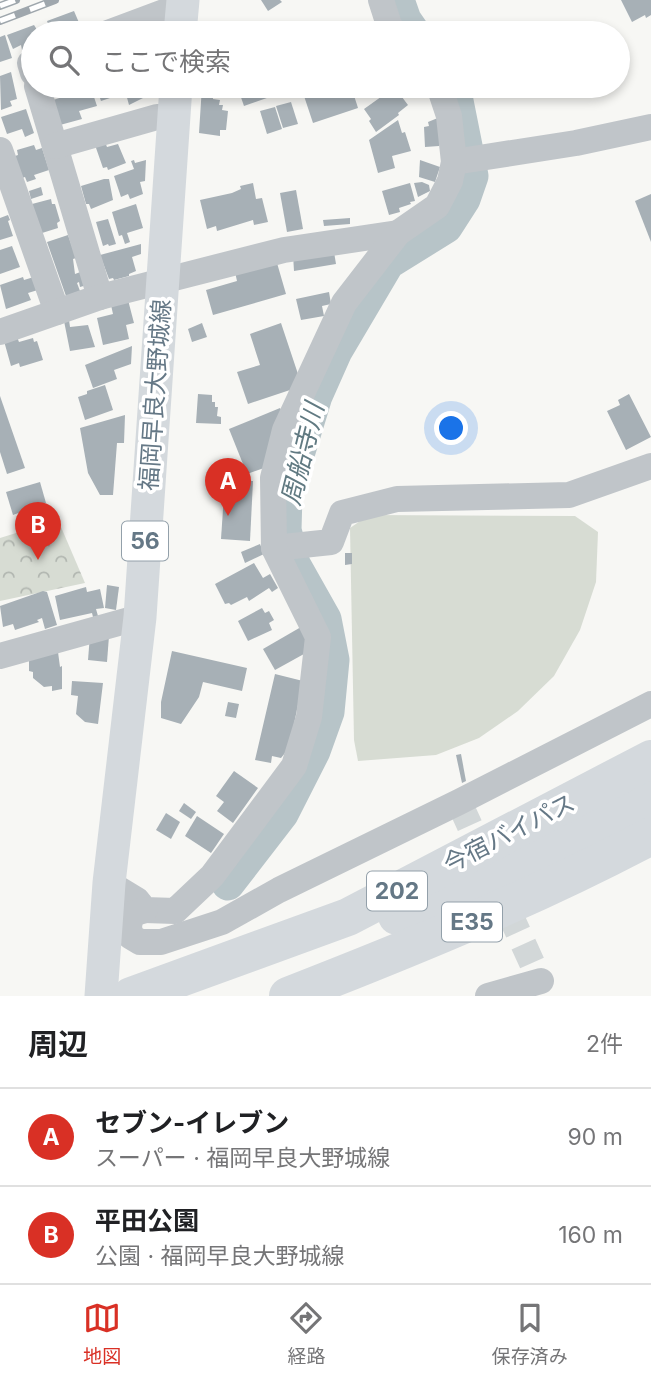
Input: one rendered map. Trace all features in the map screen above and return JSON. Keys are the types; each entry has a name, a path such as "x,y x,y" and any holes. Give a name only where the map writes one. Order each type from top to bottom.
{"highway":[{"name":"今宿バイパス","path":"131,996 348,917 651,759"},
{"name":"E35","path":"186,996 353,935 473,885 580,834 651,796"},
{"name":"E35","path":"288,996 486,916 651,836"},
{"path":"312,996 418,956 651,853"}],"main road":[{"name":"福岡早良大野城線","path":"101,996 109,883 140,617 174,101"}],"street":[{"path":"381,0 387,21"},
{"path":"140,21 164,12 182,15"},
{"path":"41,98 100,297"},
{"path":"443,98 449,116 454,162 450,181 437,206 397,233 344,303 285,430 273,478 274,548 318,637 309,717 294,766 212,876 175,911 145,910 132,914 130,936 140,942 161,942 222,922 279,890 651,704"},
{"path":"55,146 157,117 174,101"},
{"path":"454,162 576,143 651,127"},
{"path":"0,150 57,312"},
{"path":"0,332 100,297 284,250 397,233"},
{"path":"274,548 331,542 342,513 397,499 569,495 651,466"},
{"path":"0,656 140,617"},
{"path":"109,883 136,900 145,910"},
{"path":"488,996 540,980"}],"green space":[{"path":"369,515 575,516 598,532 596,582 580,630 554,676 518,711 479,738 436,755 358,761 354,740 350,528"},
{"path":"58,520 85,583 0,601 0,538"}],"building":[{"path":"261,0 280,0 282,2 268,11"},
{"path":"621,0 651,0 651,15 632,22"},
{"path":"74,11 78,21 47,21"},
{"path":"21,30 21,45 13,49 7,35"},
{"path":"5,35 12,58 0,62 0,37"},
{"path":"11,72 17,99 10,101 12,106 1,110 0,76"},
{"path":"94,98 97,106 79,111 82,119 60,125 53,100"},
{"path":"127,98 143,98 129,105"},
{"path":"201,98 220,100 222,110 228,111 226,130 220,130 220,136 199,133"},
{"path":"241,98 267,98 244,106"},
{"path":"305,98 355,98 358,108 313,123"},
{"path":"379,98 403,98 408,105 376,132 364,109"},
{"path":"291,102 298,124 283,128 276,106"},
{"path":"275,107 282,129 267,134 260,111"},
{"path":"26,109 34,133 25,137 22,129 7,134 1,117"},
{"path":"445,115 439,146 425,147 424,127 429,126 428,122"},
{"path":"398,120 411,151 392,156 395,168 378,173 369,140"},
{"path":"105,142 107,147 118,144 126,163 108,170 107,167 103,168 95,145"},
{"path":"34,145 36,150 42,148 49,170 34,175 36,179 27,182 25,177 22,178 15,156 18,155 17,150"},
{"path":"134,160 135,163 146,160 145,181 140,182 143,194 130,199 128,194 121,197 114,176 134,169 131,161"},
{"path":"420,160 440,167 435,182 419,177"},
{"path":"109,179 113,200 91,209 89,204 86,204 81,186"},
{"path":"253,183 256,199 262,198 268,222 254,225 253,220 217,231 216,226 207,229 200,200 232,193 241,189 240,186"},
{"path":"410,183 415,201 399,208 400,212 389,215 382,191"},
{"path":"414,183 429,185 430,191 418,197"},
{"path":"41,187 43,195 31,199 29,191"},
{"path":"296,190 303,229 287,232 280,193"},
{"path":"651,194 651,242 635,201"},
{"path":"51,199 60,221 57,223 58,228 42,233 32,204"},
{"path":"136,204 143,228 127,233 130,242 125,244 122,235 119,236 112,212"},
{"path":"8,215 13,236 0,240 0,218"},
{"path":"350,218 350,224 324,226 323,220"},
{"path":"108,219 116,244 103,246 96,222"},
{"path":"68,235 76,258 73,259 75,274 83,271 87,285 80,287 79,282 77,283 80,291 66,296 47,242"},
{"path":"141,244 141,254 132,257 136,271 129,276 109,279 100,255"},
{"path":"12,246 20,267 0,274 0,250"},
{"path":"333,246 336,264 294,271 293,254"},
{"path":"277,263 286,294 213,315 206,290 237,281 235,272"},
{"path":"37,276 41,289 28,293 31,300 6,309 0,285 23,277 24,280"},
{"path":"329,292 331,304 322,306 324,316 301,320 296,299"},
{"path":"128,300 134,323 126,325 129,339 103,345 97,318 113,314 111,305"},
{"path":"69,320 70,327 88,325 95,347 70,351 64,321"},
{"path":"202,323 207,337 192,342 188,329"},
{"path":"281,323 302,386 248,404 237,372 260,365 250,334"},
{"path":"17,337 19,342 33,338 34,342 37,341 43,360 20,367 19,363 11,366 4,341"},
{"path":"132,346 131,364 114,370 117,379 93,388 85,365"},
{"path":"105,385 113,410 85,420 78,397"},
{"path":"198,394 212,395 212,402 218,407 217,416 221,417 221,424 196,423"},
{"path":"629,394 651,437 626,450 607,411 620,405 618,400"},
{"path":"0,396 25,468 7,474 0,452"},
{"path":"280,408 284,415 264,468 247,474 229,429"},
{"path":"125,415 124,443 117,443 113,495 100,495 88,473 80,428"},
{"path":"225,480 253,481 250,541 221,539"},
{"path":"40,482 46,503 13,515 6,492"},
{"path":"260,544 264,554 245,563 241,552"},
{"path":"345,553 352,553 352,564 345,565"},
{"path":"254,563 263,578 270,574 278,588 272,592 269,588 249,601 247,597 231,605 225,604 215,584"},
{"path":"107,585 119,587 116,610 105,608"},
{"path":"86,587 87,592 100,589 104,608 96,609 98,616 93,617 92,613 60,620 55,596"},
{"path":"43,591 47,592 57,625 45,629 42,618 37,620 39,622 15,630 13,624 3,627 0,606"},
{"path":"262,608 265,613 269,611 274,620 269,623 272,630 248,641 238,621"},
{"path":"301,627 313,649 275,670 263,649"},
{"path":"90,635 109,636 107,662 88,660"},
{"path":"172,651 247,668 242,691 203,682 199,697 181,724 161,718 161,702"},
{"path":"58,652 60,667 62,666 62,689 52,691 52,686 44,687 33,678 33,672 29,671 29,657"},
{"path":"275,674 303,681 289,748 281,758 272,756 271,763 255,760"},
{"path":"72,681 103,683 98,724 85,722 76,714 78,696 71,695"},
{"path":"228,702 239,704 236,718 225,716"},
{"path":"461,754 466,781 462,783 456,755"},
{"path":"234,771 258,788 233,823 217,811 224,802 216,796"},
{"path":"184,803 196,812 191,819 179,811"},
{"path":"166,813 180,822 171,839 156,830"},
{"path":"197,816 224,834 211,853 185,836"}],"waterway":[{"name":"周船寺川","path":"398,0 406,21"},
{"name":"周船寺川","path":"228,884 282,814 314,751 328,712 333,660 325,619 294,564 285,530 286,494 316,396 336,351 388,263 446,227 464,199 472,176 456,98"}],"tunnel":[{"path":"459,802 532,963"}],"railway":[{"path":"0,6 16,0"},
{"path":"0,21 55,0"}],"place":[{"name":"セブン-イレブン","path":"228,516"},
{"name":"平田公園","path":"38,560"}]}
